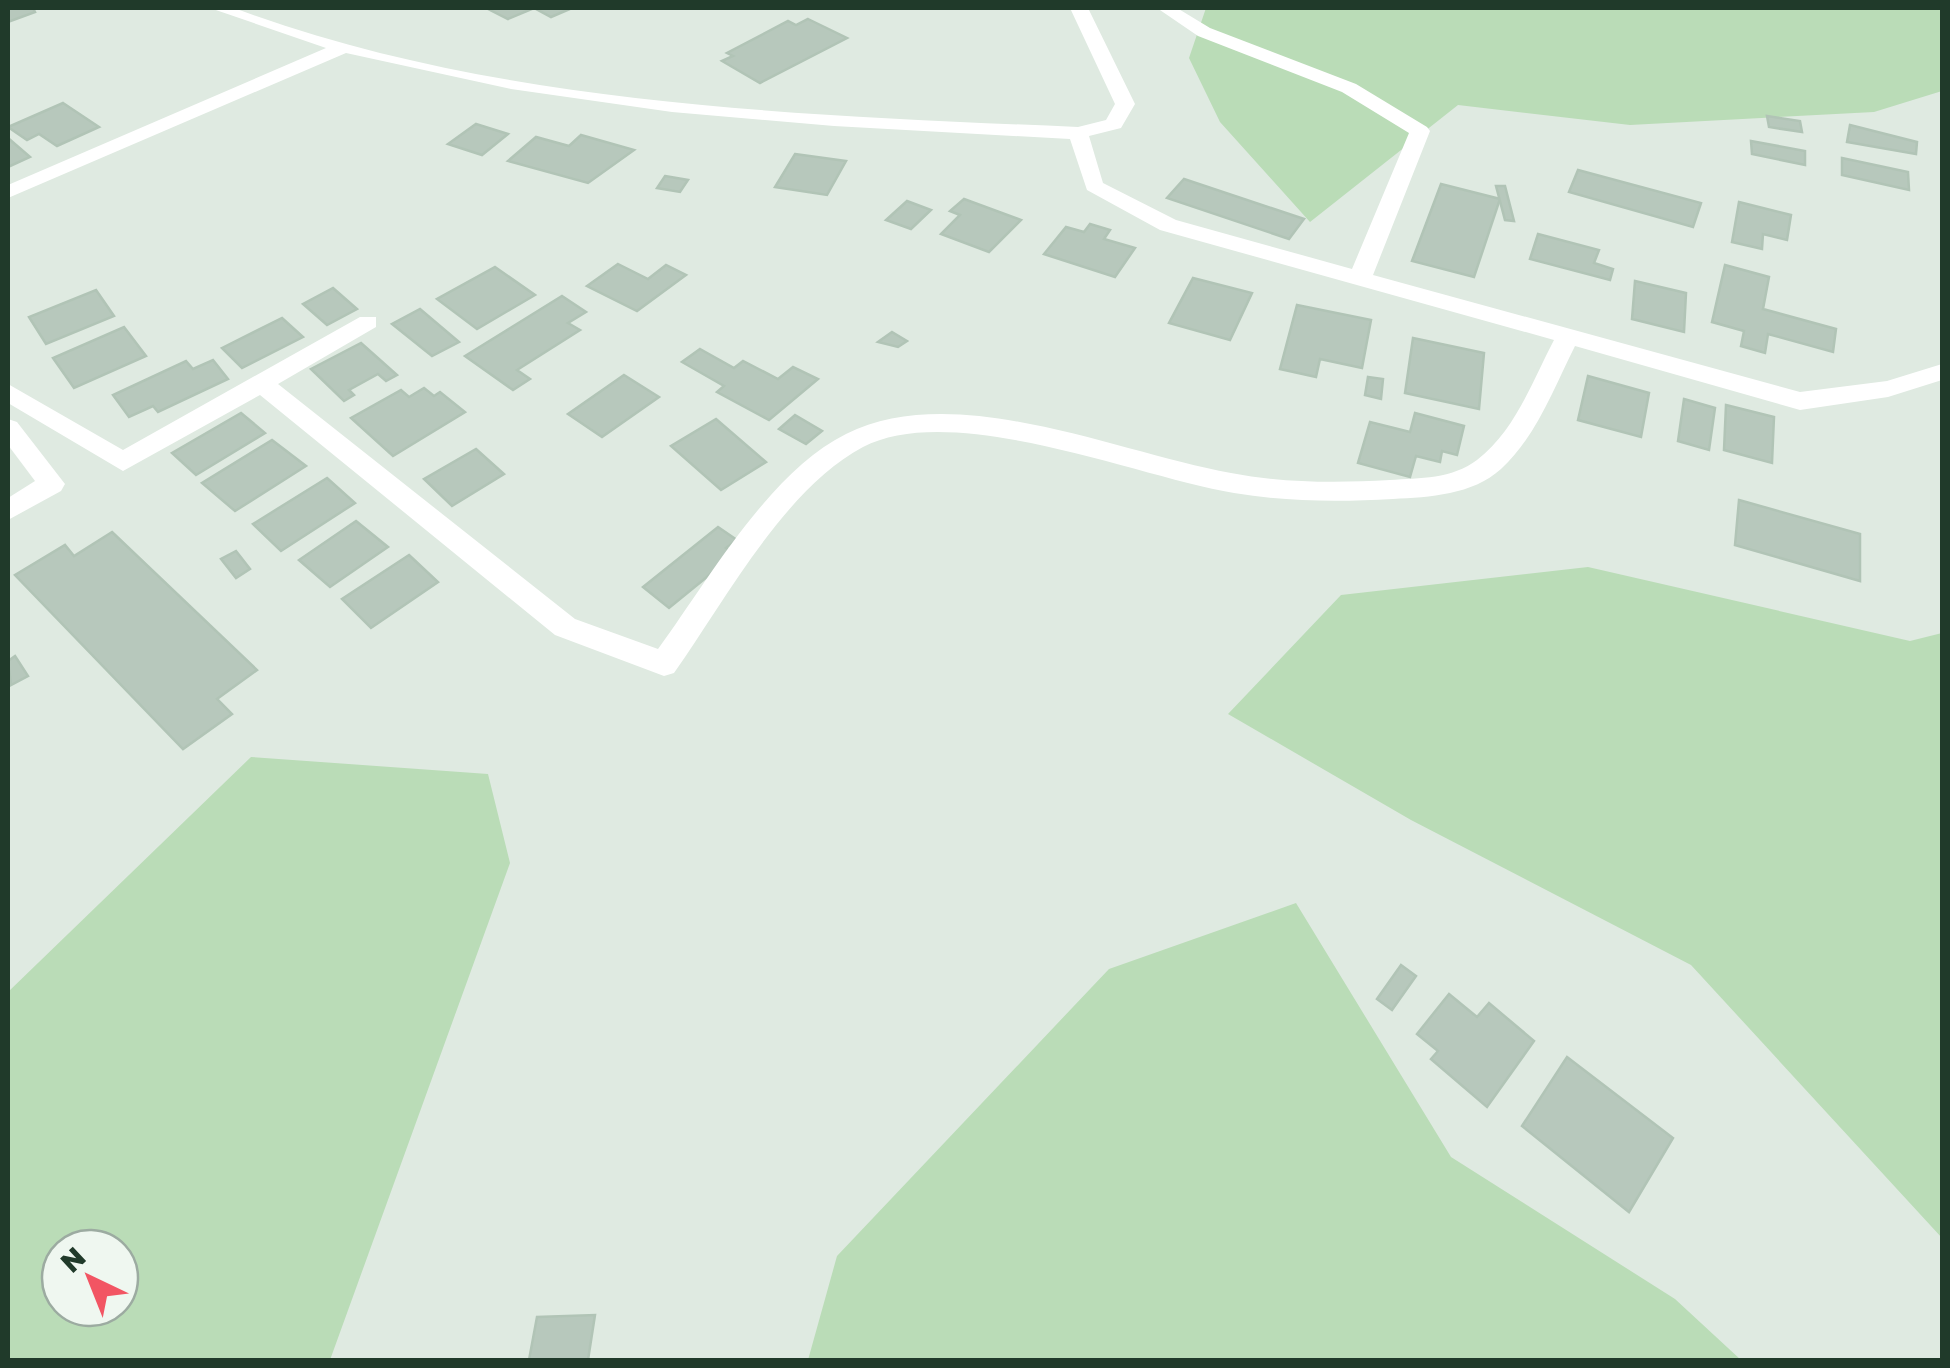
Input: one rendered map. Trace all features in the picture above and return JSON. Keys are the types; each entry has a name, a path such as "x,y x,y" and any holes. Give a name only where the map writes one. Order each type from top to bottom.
{"street":[{"path":"219,8 343,48 519,86 735,116 1078,133 1114,124 1125,104 1079,8"},
{"path":"1166,8 1204,32 1349,88 1420,131 1360,278"},
{"path":"8,192 343,48"},
{"path":"1078,133 1094,186 1168,225 1800,402 1888,389 1942,372"},
{"path":"8,392 123,462 368,322"},
{"path":"261,383 566,627 664,664 787,497 856,440 905,426 983,425 1234,484 1376,491 1452,486 1489,465 1514,437 1569,336"},
{"path":"8,428 52,484 8,510"}],"green space":[{"path":"1206,8 1942,8 1942,91 1874,112 1630,125 1458,105 1310,222 1220,122 1189,58"},
{"path":"1588,567 1910,641 1942,633 1942,1238 1691,965 1411,820 1228,714 1341,595"},
{"path":"251,757 488,774 510,863 330,1360 8,1360 8,992"},
{"path":"1296,903 1451,1157 1675,1299 1741,1360 808,1360 837,1256 1109,969"}],"building":[{"path":"8,8 33,8 35,12 8,22"},
{"path":"486,8 534,8 508,19"},
{"path":"534,8 572,8 551,17"},
{"path":"808,19 847,38 760,83 722,61 733,56 727,53 788,21 796,25"},
{"path":"63,103 99,127 57,146 39,134 27,140 8,127"},
{"path":"1767,116 1800,121 1802,132 1769,127"},
{"path":"476,124 508,134 482,155 448,144"},
{"path":"1850,125 1917,142 1916,154 1847,142"},
{"path":"581,135 634,150 588,183 508,161 536,137 569,146"},
{"path":"8,138 30,157 8,167"},
{"path":"1751,141 1805,151 1805,165 1752,154"},
{"path":"795,154 846,161 827,195 775,187"},
{"path":"1842,158 1908,172 1909,190 1842,175"},
{"path":"1578,170 1701,203 1693,227 1569,192"},
{"path":"665,176 688,180 680,192 657,188"},
{"path":"1184,179 1304,219 1289,239 1167,198"},
{"path":"1441,184 1500,199 1474,277 1412,261"},
{"path":"1496,186 1505,186 1514,221 1505,220"},
{"path":"964,199 1021,220 989,252 941,234 960,215 950,211"},
{"path":"907,201 931,210 911,229 886,220"},
{"path":"1739,202 1791,215 1787,240 1763,234 1762,249 1732,242"},
{"path":"1090,224 1110,230 1104,239 1135,248 1115,277 1044,254 1066,227 1084,232"},
{"path":"1538,234 1599,250 1594,263 1613,269 1610,280 1530,259"},
{"path":"618,264 648,279 666,265 686,275 637,311 587,286"},
{"path":"1725,265 1769,277 1763,309 1836,329 1833,352 1768,334 1765,353 1741,346 1744,331 1712,322"},
{"path":"495,267 535,295 477,329 437,299"},
{"path":"1193,278 1252,293 1230,340 1169,323"},
{"path":"1635,281 1686,293 1684,332 1632,319"},
{"path":"333,288 357,309 327,325 303,304"},
{"path":"96,290 114,316 46,344 29,317"},
{"path":"562,296 586,312 568,323 580,330 517,370 530,379 513,390 465,356"},
{"path":"1297,305 1371,320 1362,368 1320,359 1316,377 1280,369"},
{"path":"420,309 459,342 432,356 392,324"},
{"path":"282,318 303,337 242,368 222,348"},
{"path":"124,327 146,356 74,388 53,358"},
{"path":"892,332 907,341 898,347 878,342"},
{"path":"1413,338 1484,353 1479,409 1405,393"},
{"path":"361,343 397,375 386,381 378,374 349,390 354,395 344,401 311,369"},
{"path":"700,349 734,368 743,361 778,379 793,367 818,379 769,420 717,392 724,386 682,362"},
{"path":"213,360 228,379 158,412 153,406 129,417 113,395 186,361 193,369"},
{"path":"624,375 659,397 602,437 568,414"},
{"path":"1588,376 1649,393 1641,437 1578,420"},
{"path":"1368,377 1383,379 1381,399 1365,395"},
{"path":"424,388 434,396 440,392 465,412 393,456 351,418 401,390 409,397"},
{"path":"1684,399 1715,408 1709,450 1678,441"},
{"path":"1726,405 1774,417 1772,463 1724,450"},
{"path":"241,413 265,433 196,475 172,453"},
{"path":"1415,413 1464,426 1457,455 1442,451 1440,462 1416,456 1410,477 1358,463 1370,422 1410,432"},
{"path":"795,415 822,431 806,444 779,429"},
{"path":"716,419 766,462 721,490 671,446"},
{"path":"272,440 306,466 235,511 202,483"},
{"path":"476,449 504,474 452,506 424,479"},
{"path":"327,478 355,503 281,551 253,524"},
{"path":"1739,500 1860,534 1860,581 1735,545"},
{"path":"356,521 388,547 330,587 299,560"},
{"path":"718,527 737,540 726,548 735,554 669,608 643,587"},
{"path":"112,532 257,670 217,699 232,714 183,749 15,575 65,545 74,556"},
{"path":"236,551 250,569 236,578 221,559"},
{"path":"409,555 438,582 371,628 342,599"},
{"path":"15,656 28,676 11,685 8,661"},
{"path":"1401,965 1416,976 1392,1010 1377,999"},
{"path":"1449,994 1477,1017 1489,1003 1534,1041 1487,1107 1431,1059 1438,1051 1417,1034"},
{"path":"1567,1057 1673,1138 1629,1212 1522,1126"},
{"path":"595,1315 588,1360 529,1360 537,1317"}]}
